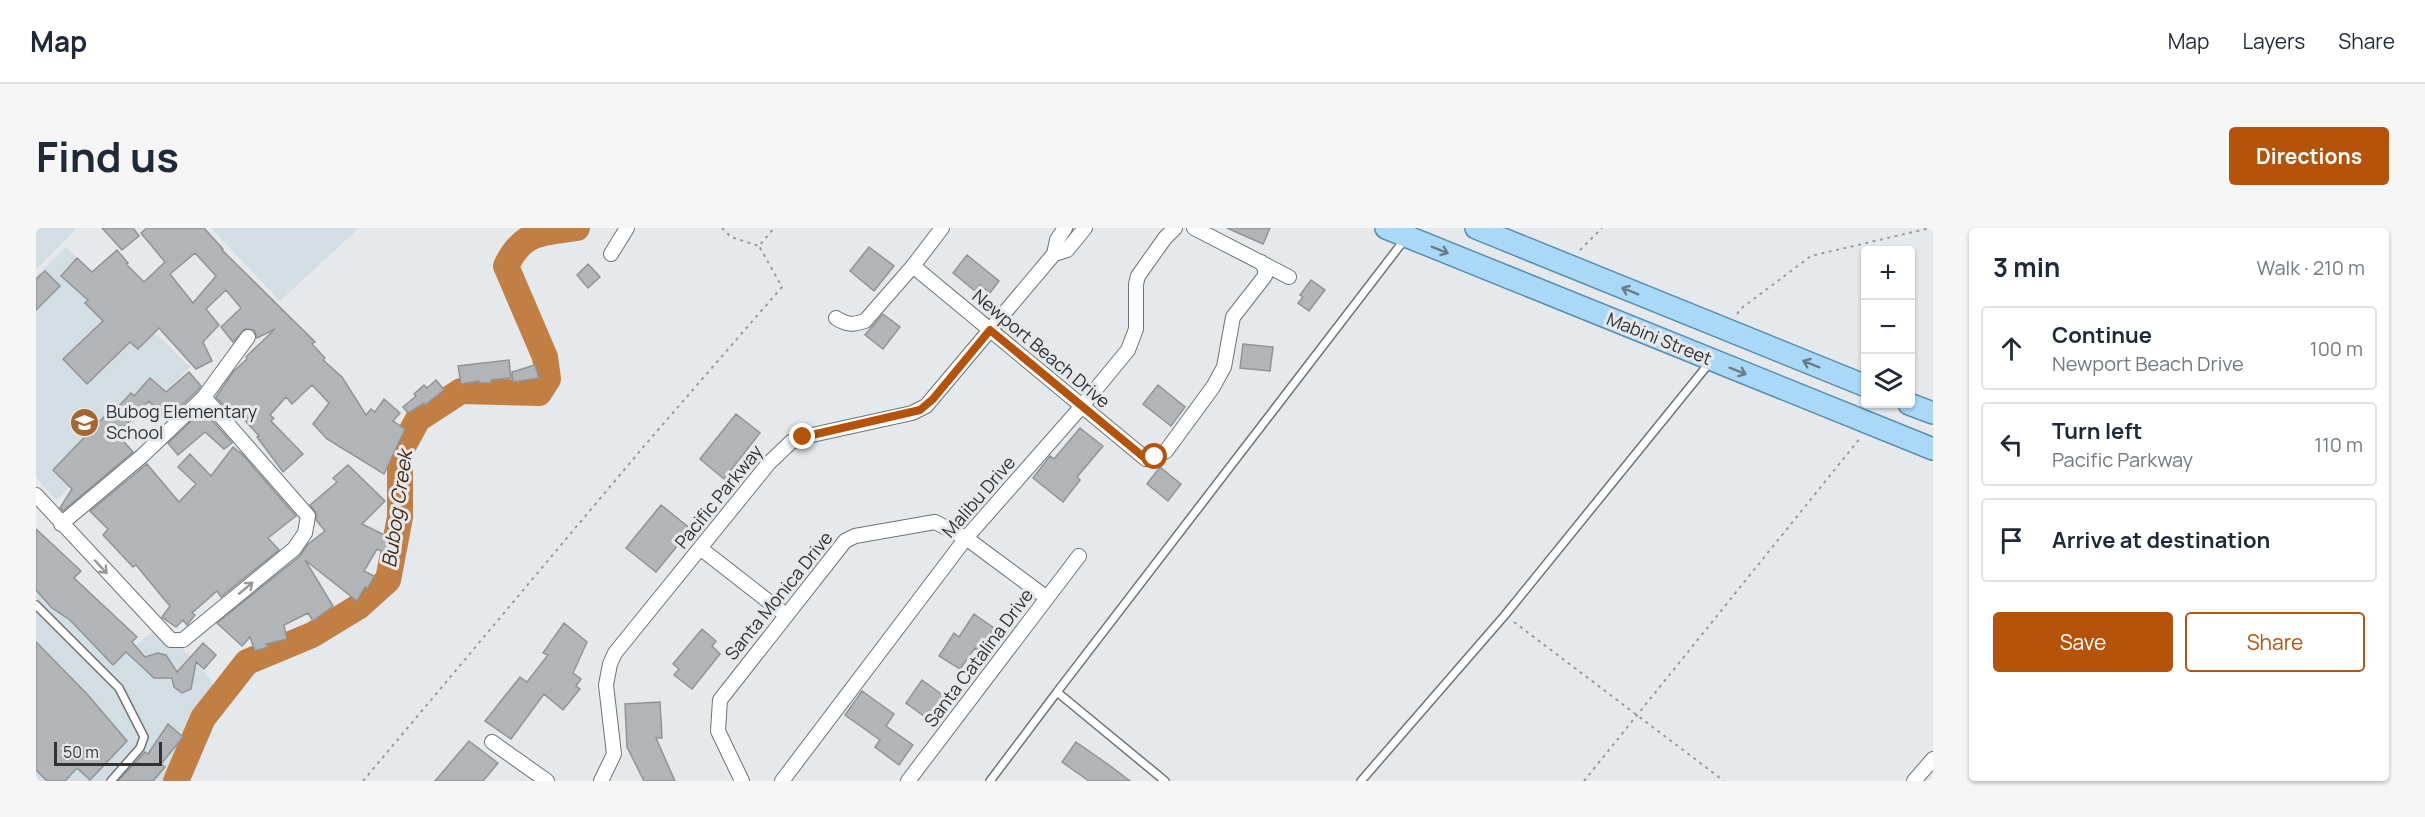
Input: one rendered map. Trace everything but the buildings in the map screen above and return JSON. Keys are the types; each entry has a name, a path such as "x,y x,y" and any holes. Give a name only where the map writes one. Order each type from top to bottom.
{"main road":[{"name":"Mabini Street","path":"1386,228 1933,449"},
{"name":"Mabini Street","path":"1476,228 1861,384"},
{"path":"1915,406 1933,413"}],"street":[{"path":"611,254 627,228"},
{"path":"836,318 846,324 854,325 865,321 913,266 942,228"},
{"name":"Pacific Parkway","path":"601,781 614,754 606,685 610,664 615,653 768,463 791,442 803,437 920,410 933,399 1054,254 1057,240 1065,228"},
{"name":"Pacific Parkway","path":"1054,254 1067,250 1085,228"},
{"name":"Malibu Drive","path":"782,781 966,538 1128,350 1136,329 1138,276 1165,238 1175,228"},
{"path":"1194,228 1289,277"},
{"name":"Newport Beach Drive","path":"913,266 1146,459 1166,451 1213,387 1224,367 1233,317 1265,276 1265,269 1261,262"},
{"path":"61,524 142,456 204,397 248,337"},
{"path":"36,495 171,640 183,640 294,549 305,533 308,516 204,397"},
{"name":"Santa Monica Drive","path":"742,781 718,731 720,700 845,541 855,536 935,522 966,538 1047,598"},
{"path":"700,548 786,615"},
{"name":"Santa Catalina Drive","path":"908,781 1079,556"},
{"path":"492,742 547,781"},
{"path":"1914,781 1933,759"}],"lane":[{"path":"990,781 1407,237"},
{"path":"1361,781 1504,615 1712,360"},
{"path":"36,605 119,688 144,737 140,748 111,781"},
{"path":"1057,692 1165,781"}],"path":[{"path":"363,781 637,454 782,287 759,246 731,237 722,228"},
{"path":"759,246 774,228"},
{"path":"1565,265 1602,228"},
{"path":"1725,330 1743,307 1811,256 1930,228"},
{"path":"1584,781 1871,424"},
{"path":"1504,615 1724,781"}],"shaded area":[{"path":"36,228 77,228 36,269"},
{"path":"211,228 359,228 280,301"},
{"name":"Bubog Elementary School","path":"66,247 190,367 56,500 36,477 36,276"},
{"path":"36,562 128,652 161,624 213,682 175,781 36,781"}],"waterway":[{"name":"Bubog Creek","path":"176,781 203,718 247,662 312,635 358,607 388,580 400,517 400,452 418,419 461,391 539,393 548,379 545,357 506,266 519,246 527,240 544,233 577,228"}],"place":[{"name":"Bubog Elementary School","path":"85,422"}],"route":[{"path":"803,437 920,410 933,399 990,330 1146,459 1155,457"}]}
